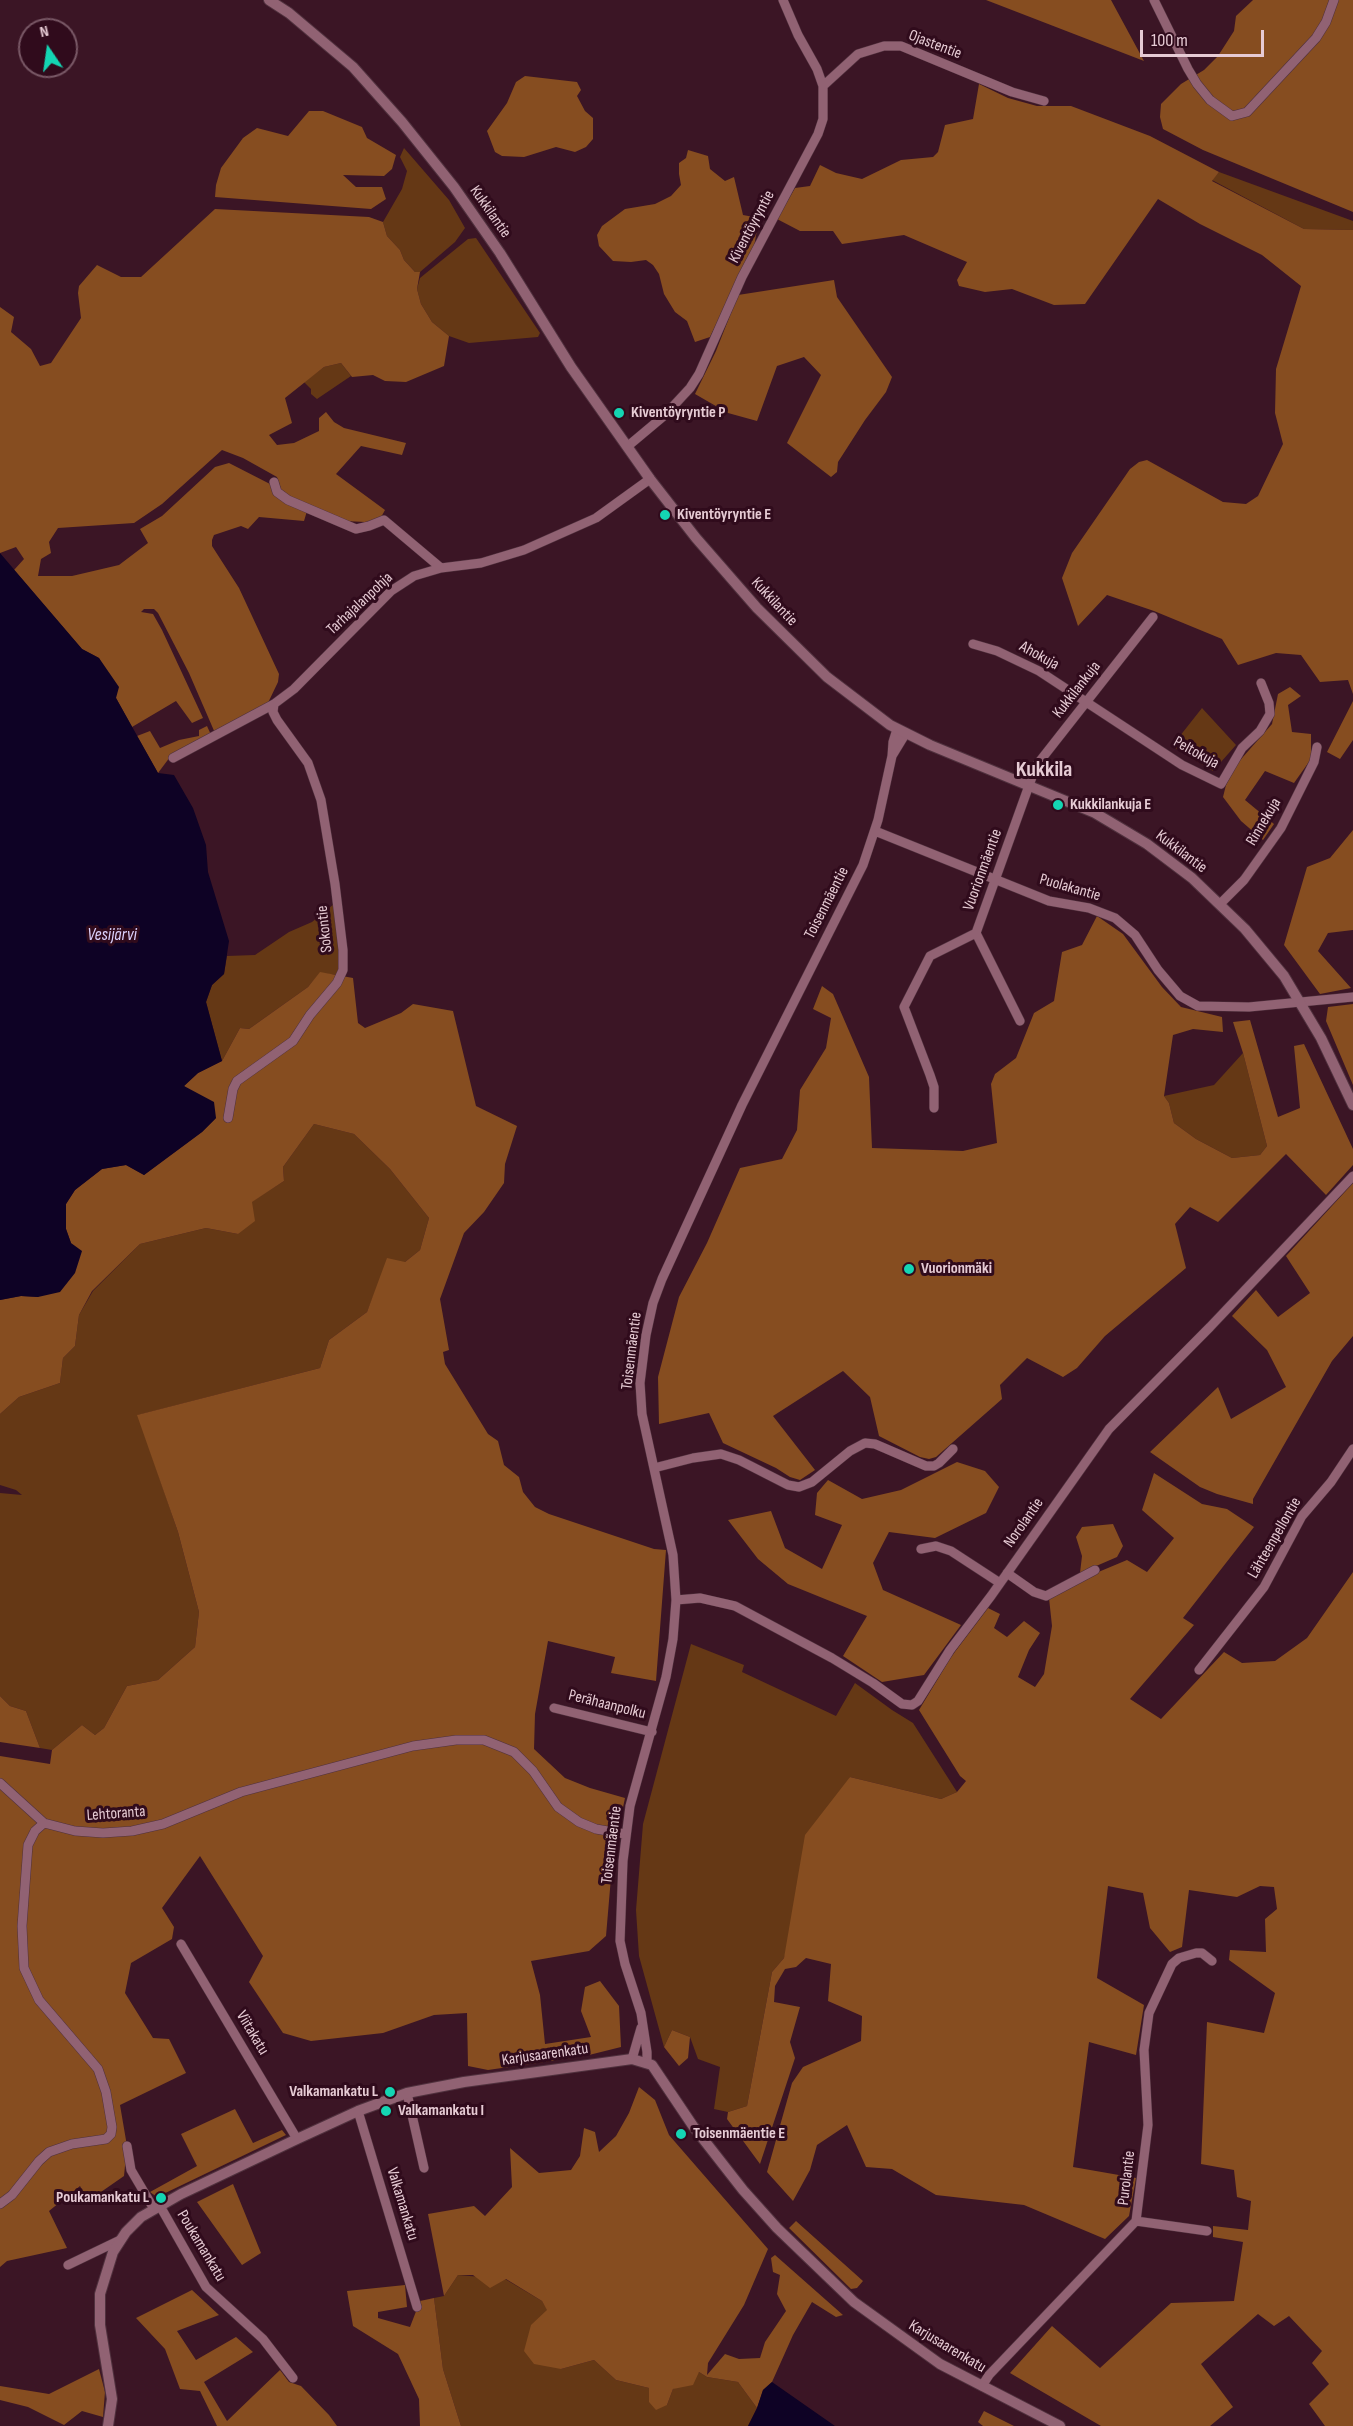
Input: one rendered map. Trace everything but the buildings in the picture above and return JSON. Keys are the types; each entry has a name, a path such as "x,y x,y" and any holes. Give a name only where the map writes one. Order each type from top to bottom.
{"street":[{"name":"Kukkilantie","path":"269,0 289,13 353,67 409,131 500,253 571,367 650,479 696,538 757,608 826,677 870,712 930,746 1029,784 1095,813 1131,834 1182,869 1221,903 1258,943 1300,1002 1321,1038 1353,1105"},
{"name":"Kiventöyryntie","path":"628,446 690,388 708,358 742,277 818,134 823,119 823,86 783,0"},
{"path":"1154,0 1197,84 1210,100 1232,116 1247,112 1316,38 1326,22 1334,0"},
{"name":"Ojastentie","path":"823,86 858,54 884,46 901,46 1012,92 1044,101"},
{"name":"Tarhajalanpohja","path":"173,758 274,704 294,688 391,591 414,576 441,568 507,556 573,529 603,513 650,479"},
{"path":"274,482 277,492 288,500 356,529 384,520 441,568"},
{"name":"Kukkilankuja","path":"1029,784 1036,766 1153,616"},
{"name":"Ahokuja","path":"974,644 997,651 1039,671 1086,702"},
{"name":"Peltokuja","path":"1086,702 1182,765 1221,784 1242,748 1260,731 1270,714 1269,703 1261,683"},
{"name":"Sokontie","path":"228,1118 233,1089 237,1081 293,1041 310,1015 337,983 343,970 343,950 336,894 321,800 308,763 277,720 273,712 274,704"},
{"name":"Toisenmäentie","path":"647,2062 641,2013 620,1941 625,1834 630,1806 652,1732 673,1639 676,1600 673,1555 642,1414 640,1383 646,1335 653,1303 662,1279 742,1105 858,876 874,831 892,756 893,742 901,731"},
{"name":"Rinnekuja","path":"1221,903 1244,880 1281,828 1314,762 1317,747"},
{"name":"Vuorionmäentie","path":"934,1108 934,1087 904,1007 930,956 976,933 1029,784"},
{"name":"Puolakantie","path":"874,831 997,878 1048,901 1089,908 1115,918 1135,935 1158,970 1180,996 1198,1006 1239,1007 1353,997"},
{"path":"976,933 1020,1021"},
{"name":"Norolantie","path":"676,1600 700,1598 735,1606 832,1658 902,1704 912,1705 918,1701 950,1650 1109,1429 1210,1327 1353,1176"},
{"path":"654,1468 693,1458 721,1454 739,1460 788,1485 799,1487 812,1482 850,1451 865,1443 875,1444 926,1466 939,1463 953,1449"},
{"name":"Lähteenpellontie","path":"1199,1670 1264,1587 1302,1516 1331,1482 1353,1449"},
{"path":"921,1549 936,1546 951,1551 1000,1583"},
{"path":"1007,1573 1034,1592 1046,1596 1095,1570"},
{"name":"Perähaanpolku","path":"554,1708 652,1732"},
{"name":"Lehtoranta","path":"44,1824 103,1833 132,1831 163,1824 241,1792 413,1746 456,1740 484,1740 514,1752 533,1771 558,1807 579,1822 625,1834"},
{"path":"0,1783 44,1824 35,1831 28,1845 22,1926 24,1968 39,2000 98,2069 106,2092 112,2127 111,2134 106,2139 72,2144 50,2152 0,2204"},
{"name":"Viitakatu","path":"181,1944 297,2139"},
{"name":"Purolantie","path":"982,2386 989,2375 1136,2221 1148,2125 1144,2050 1149,2013 1172,1965 1179,1958 1202,1953 1212,1961"},
{"name":"Toisenmäentie","path":"632,2059 642,2025"},
{"name":"Karjusaarenkatu","path":"108,2426 112,2399 111,2385 99,2310 103,2278 120,2240 132,2224 157,2207 297,2139 358,2111 407,2093 464,2082 632,2059 652,2065 693,2126 743,2190 825,2275 885,2326 940,2364 1060,2426"},
{"path":"407,2093 424,2168"},
{"name":"Valkamankatu","path":"358,2111 417,2307"},
{"name":"Poukamankatu","path":"127,2146 131,2170 157,2207 206,2287 263,2339 293,2378"},
{"path":"1136,2221 1207,2231"},
{"path":"68,2265 120,2240"}],"shaded area":[{"path":"986,0 1111,0 1144,61"},
{"path":"1253,0 1353,0 1353,212 1203,150 1163,129 1160,117 1161,104 1181,84 1204,70 1218,56 1234,31 1236,16"},
{"path":"525,76 577,82 581,90 577,96 585,111 593,118 593,139 586,147 575,152 556,147 524,157 502,156 495,152 487,131 507,103 516,82"},
{"path":"979,84 1008,98 1037,106 1071,106 1150,136 1219,172 1212,181 1304,229 1353,230 1353,694 1348,680 1320,682 1301,655 1276,653 1238,665 1222,639 1154,611 1107,595 1078,626 1062,578 1072,553 1130,469 1139,462 1147,460 1223,502 1246,504 1258,496 1283,444 1275,413 1276,369 1301,286 1262,255 1200,224 1158,199 1085,304 1054,305 1012,289 985,292 959,286 957,280 967,262 904,235 842,244 833,231 800,231 777,219 795,188 810,186 820,165 836,173 862,179 901,160 933,157 938,152 945,125 973,119"},
{"path":"309,111 323,111 362,127 367,138 396,155 392,169 384,176 343,175 356,187 382,187 386,199 371,209 215,197 221,168 243,138 257,128 288,136"},
{"path":"404,148 449,200 465,228 455,242 416,273 387,236 383,222 402,189 407,171 400,157"},
{"path":"688,150 708,156 710,169 725,181 734,177 743,215 759,218 754,247 710,337 695,342 687,321 675,312 664,294 659,274 653,265 646,260 613,261 599,246 597,235 602,226 625,209 655,204 671,196 681,185 679,163 686,158"},
{"path":"1219,172 1353,221 1353,230 1304,229 1212,180"},
{"path":"215,209 369,217 383,222 387,236 400,250 404,260 415,272 420,272 417,289 421,304 432,322 449,336 444,366 406,382 385,381 373,375 352,377 341,363 324,367 285,398 292,423 269,435 277,445 294,443 319,431 319,418 326,412 334,422 344,428 406,443 402,455 361,446 336,474 385,510 380,519 365,522 345,521 291,497 281,489 277,477 243,458 222,450 162,504 134,523 58,528 49,542 51,553 41,559 38,576 72,576 119,565 148,543 140,529 162,516 215,467 229,463 270,484 307,511 304,521 259,517 248,529 241,526 214,535 212,540 212,546 239,588 279,674 278,682 267,705 215,733 189,673 158,613 154,609 144,609 141,612 153,614 162,630 203,718 192,723 176,701 132,727 116,698 99,658 82,649 14,570 24,559 16,547 0,553 0,307 14,317 11,332 31,349 40,366 51,363 81,318 79,286 97,265 121,277 141,277"},
{"path":"476,238 540,333 538,337 469,343 449,336 432,322 421,304 417,289 420,278 468,239"},
{"path":"834,280 837,297 892,377 886,392 865,420 838,462 837,472 831,477 787,443 821,375 804,357 777,366 757,421 728,413 695,394 716,351 738,295"},
{"path":"341,363 351,376 317,399 304,382 324,367"},
{"path":"1290,687 1301,696 1288,705 1292,732 1311,734 1311,759 1294,783 1265,771 1245,800 1274,824 1263,840 1241,821 1223,797 1235,766 1272,724 1278,694"},
{"path":"1353,701 1353,740 1340,759 1327,752"},
{"path":"1202,708 1236,745 1213,771 1172,746"},
{"path":"207,726 212,737 170,757 158,773 137,736 150,731 160,748 179,740 199,736 199,730"},
{"path":"1353,830 1353,930 1328,933 1318,951 1351,988 1320,994 1284,945 1307,867 1330,858"},
{"path":"334,904 342,952 338,975 320,973 308,987 249,1029 240,1028 222,1061 206,1002 212,985 224,974 227,956 255,955 289,932 312,922"},
{"path":"1097,916 1123,934 1162,987 1181,1007 1222,1017 1223,1032 1193,1029 1173,1035 1164,1096 1169,1103 1174,1123 1196,1139 1232,1158 1260,1155 1267,1146 1233,1022 1250,1020 1278,1117 1300,1108 1294,1046 1304,1044 1353,1149 1353,1165 1326,1195 1286,1154 1218,1222 1190,1207 1175,1224 1186,1268 1105,1336 1077,1368 1063,1377 1027,1358 1000,1385 1002,1399 936,1457 929,1459 920,1457 879,1436 870,1397 843,1371 773,1416 815,1470 800,1480 723,1443 709,1413 659,1424 658,1377 679,1297 707,1243 740,1168 782,1159 797,1130 800,1090 826,1048 831,1018 813,1009 822,986 833,994 869,1077 872,1148 963,1151 997,1143 991,1084 995,1074 1016,1058 1034,1013 1054,1001 1062,952 1082,945"},
{"path":"320,972 353,978 358,1023 365,1028 401,1013 413,1004 453,1011 476,1106 517,1126 505,1164 504,1183 484,1212 464,1233 440,1299 449,1350 443,1352 445,1364 488,1434 498,1441 504,1465 519,1477 523,1492 535,1507 549,1514 654,1549 666,1550 656,1681 611,1673 615,1657 548,1641 535,1714 534,1749 565,1778 625,1798 613,1854 606,1936 589,1951 531,1961 540,1995 545,2044 591,2037 581,2011 585,1987 600,1981 619,2006 621,2047 585,2056 488,2070 468,2066 467,2013 434,2015 383,2033 311,2041 283,2033 249,1982 263,1956 200,1856 162,1908 174,1927 172,1939 131,1963 125,1993 153,2038 169,2039 186,2073 120,2105 127,2146 124,2176 88,2201 80,2186 49,2211 67,2248 7,2261 0,2267 0,1756 50,1764 52,1750 82,1725 95,1735 104,1728 127,1686 158,1680 195,1647 199,1612 178,1532 137,1415 320,1368 329,1340 367,1312 387,1258 405,1262 420,1250 429,1218 390,1169 354,1134 314,1124 283,1167 284,1181 252,1202 255,1221 238,1234 206,1228 140,1244 92,1291 79,1315 75,1346 63,1358 60,1383 19,1397 0,1414 0,1300 21,1296 38,1297 71,1243 66,1229 66,1204 75,1190 102,1169 126,1165 144,1175 202,1132 216,1118 184,1086 198,1073 222,1061 240,1028 249,1029 308,987"},
{"path":"1353,1004 1353,1085 1326,1021 1328,1007"},
{"path":"1243,1053 1267,1146 1260,1155 1232,1158 1196,1139 1174,1123 1169,1103 1164,1096 1214,1085"},
{"path":"314,1124 354,1134 390,1169 429,1218 420,1250 382,1275 367,1312 329,1340 320,1368 138,1415 178,1532 199,1612 195,1647 158,1680 127,1686 104,1728 95,1735 82,1725 52,1750 40,1748 26,1711 10,1706 0,1696 0,1493 22,1495 16,1490 0,1485 0,1414 19,1397 60,1383 63,1358 75,1346 79,1315 93,1291 140,1244 206,1228 238,1234 251,1202 284,1181 283,1167"},
{"path":"1353,1183 1353,1336 1332,1361 1253,1499 1253,1504 1200,1487 1150,1452 1218,1387 1231,1419 1286,1387 1267,1350 1232,1316 1256,1290 1278,1317 1310,1293 1286,1256"},
{"path":"957,1462 985,1471 999,1487 986,1513 935,1538 889,1532 873,1563 883,1590 961,1625 924,1675 882,1682 843,1656 867,1616 788,1584 758,1559 728,1520 771,1511 785,1548 822,1569 842,1525 815,1515 817,1493 828,1480 862,1499 901,1490"},
{"path":"1154,1473 1202,1504 1227,1509 1254,1527 1183,1618 1194,1625 1130,1699 1161,1719 1224,1652 1242,1663 1275,1661 1307,1638 1353,1572 1353,2426 1325,2426 1309,2404 1329,2384 1312,2363 1322,2351 1289,2316 1274,2326 1258,2314 1201,2364 1233,2407 1210,2426 1101,2426 1010,2373 1052,2326 1100,2368 1171,2303 1234,2301 1243,2242 1213,2237 1213,2226 1248,2230 1251,2201 1237,2197 1234,2170 1201,2164 1207,2022 1264,2033 1275,1993 1229,1960 1230,1950 1266,1952 1265,1919 1277,1909 1274,1887 1260,1886 1237,1897 1189,1890 1182,1947 1170,1952 1150,1928 1143,1893 1108,1886 1097,1978 1144,2005 1136,2055 1089,2042 1073,2167 1136,2178 1129,2216 1105,2239 1024,2205 936,2195 892,2169 866,2167 847,2125 817,2145 810,2170 793,2201 767,2172 792,2083 803,2067 861,2041 862,2016 828,2001 831,1964 806,1958 796,1967 785,1969 775,1986 774,2002 800,2007 790,2042 795,2058 760,2164 727,2119 728,2112 747,2106 772,1972 784,1958 805,1835 850,1777 941,1799 957,1792 966,1781 960,1776 919,1710 951,1657 988,1608 1000,1614 994,1628 1007,1637 1024,1621 1040,1633 1029,1650 1018,1677 1035,1687 1044,1674 1052,1626 1049,1598 1096,1573 1127,1560 1147,1572 1174,1538 1142,1510"},
{"path":"1113,1524 1123,1546 1117,1557 1080,1573 1082,1556 1076,1537 1082,1527"},
{"path":"691,1644 744,1665 742,1672 836,1716 855,1683 913,1723 957,1792 941,1799 850,1777 784,1958 772,1972 747,2106 728,2112 714,2109 720,2067 698,2059 690,2037 672,2030 664,2047 639,1956 636,1910 643,1824"},
{"path":"0,1696 10,1706 26,1711 40,1748 0,1742"},
{"path":"672,2030 690,2037 688,2058 679,2066 664,2047"},
{"path":"639,2087 655,2100 669,2135 768,2249 744,2305 708,2363 707,2375 725,2354 739,2359 760,2358 765,2342 786,2311 777,2294 780,2275 773,2272 771,2258 775,2255 843,2315 836,2317 812,2302 793,2335 772,2382 763,2390 757,2408 738,2382 707,2377 699,2372 693,2385 673,2389 667,2405 656,2410 649,2402 649,2388 616,2380 594,2360 561,2369 534,2364 524,2351 531,2325 547,2310 542,2301 506,2279 490,2288 473,2275 458,2275 444,2296 428,2214 474,2206 485,2216 512,2187 510,2148 539,2173 571,2170 580,2156 584,2128 595,2132 599,2152 616,2136 629,2113"},
{"path":"235,2109 253,2143 282,2130 286,2135 157,2197 150,2192 197,2166 181,2134"},
{"path":"233,2184 261,2253 242,2265 197,2202"},
{"path":"796,2221 863,2281 857,2288 851,2289 789,2228"},
{"path":"458,2275 505,2279 542,2301 548,2310 561,2369 594,2360 616,2380 649,2388 649,2402 667,2405 673,2389 699,2372 707,2377 738,2382 757,2408 748,2426 461,2426 443,2369 434,2298 444,2296"},
{"path":"405,2285 407,2307 378,2312 378,2318 410,2327 420,2301 434,2298 443,2369 461,2426 420,2426 419,2399 398,2354 353,2326 347,2291"},
{"path":"192,2290 219,2315 177,2331 196,2360 236,2337 253,2352 204,2382 227,2421 280,2370 289,2382 301,2386 337,2426 217,2426 200,2391 180,2389 165,2349 136,2318"},
{"path":"99,2369 105,2392 103,2417 82,2411 64,2425 28,2407 0,2400 0,2386 49,2394"},
{"path":"984,2411 1014,2426 983,2426 978,2422"}],"water":[{"name":"Vesijärvi","path":"0,553 82,649 99,658 119,687 116,698 158,773 174,775 193,808 206,845 208,872 229,941 224,974 212,985 206,1002 222,1061 198,1073 184,1086 214,1102 216,1118 202,1132 144,1175 126,1165 102,1169 75,1190 66,1204 66,1229 71,1243 82,1251 75,1273 60,1292 38,1297 21,1296 0,1300"},
{"path":"772,2382 835,2426 748,2426 763,2390"}],"place":[{"name":"Kiventöyryntie P","path":"619,413"},
{"name":"Kiventöyryntie E","path":"665,515"},
{"name":"Kukkilankuja E","path":"1058,805"},
{"name":"Vuorionmäki","path":"909,1269"},
{"name":"Valkamankatu L","path":"390,2092"},
{"name":"Valkamankatu I","path":"386,2111"},
{"name":"Toisenmäentie E","path":"681,2134"},
{"name":"Poukamankatu L","path":"161,2198"}],"district":[{"name":"Kukkila","path":"1044,770"}]}
